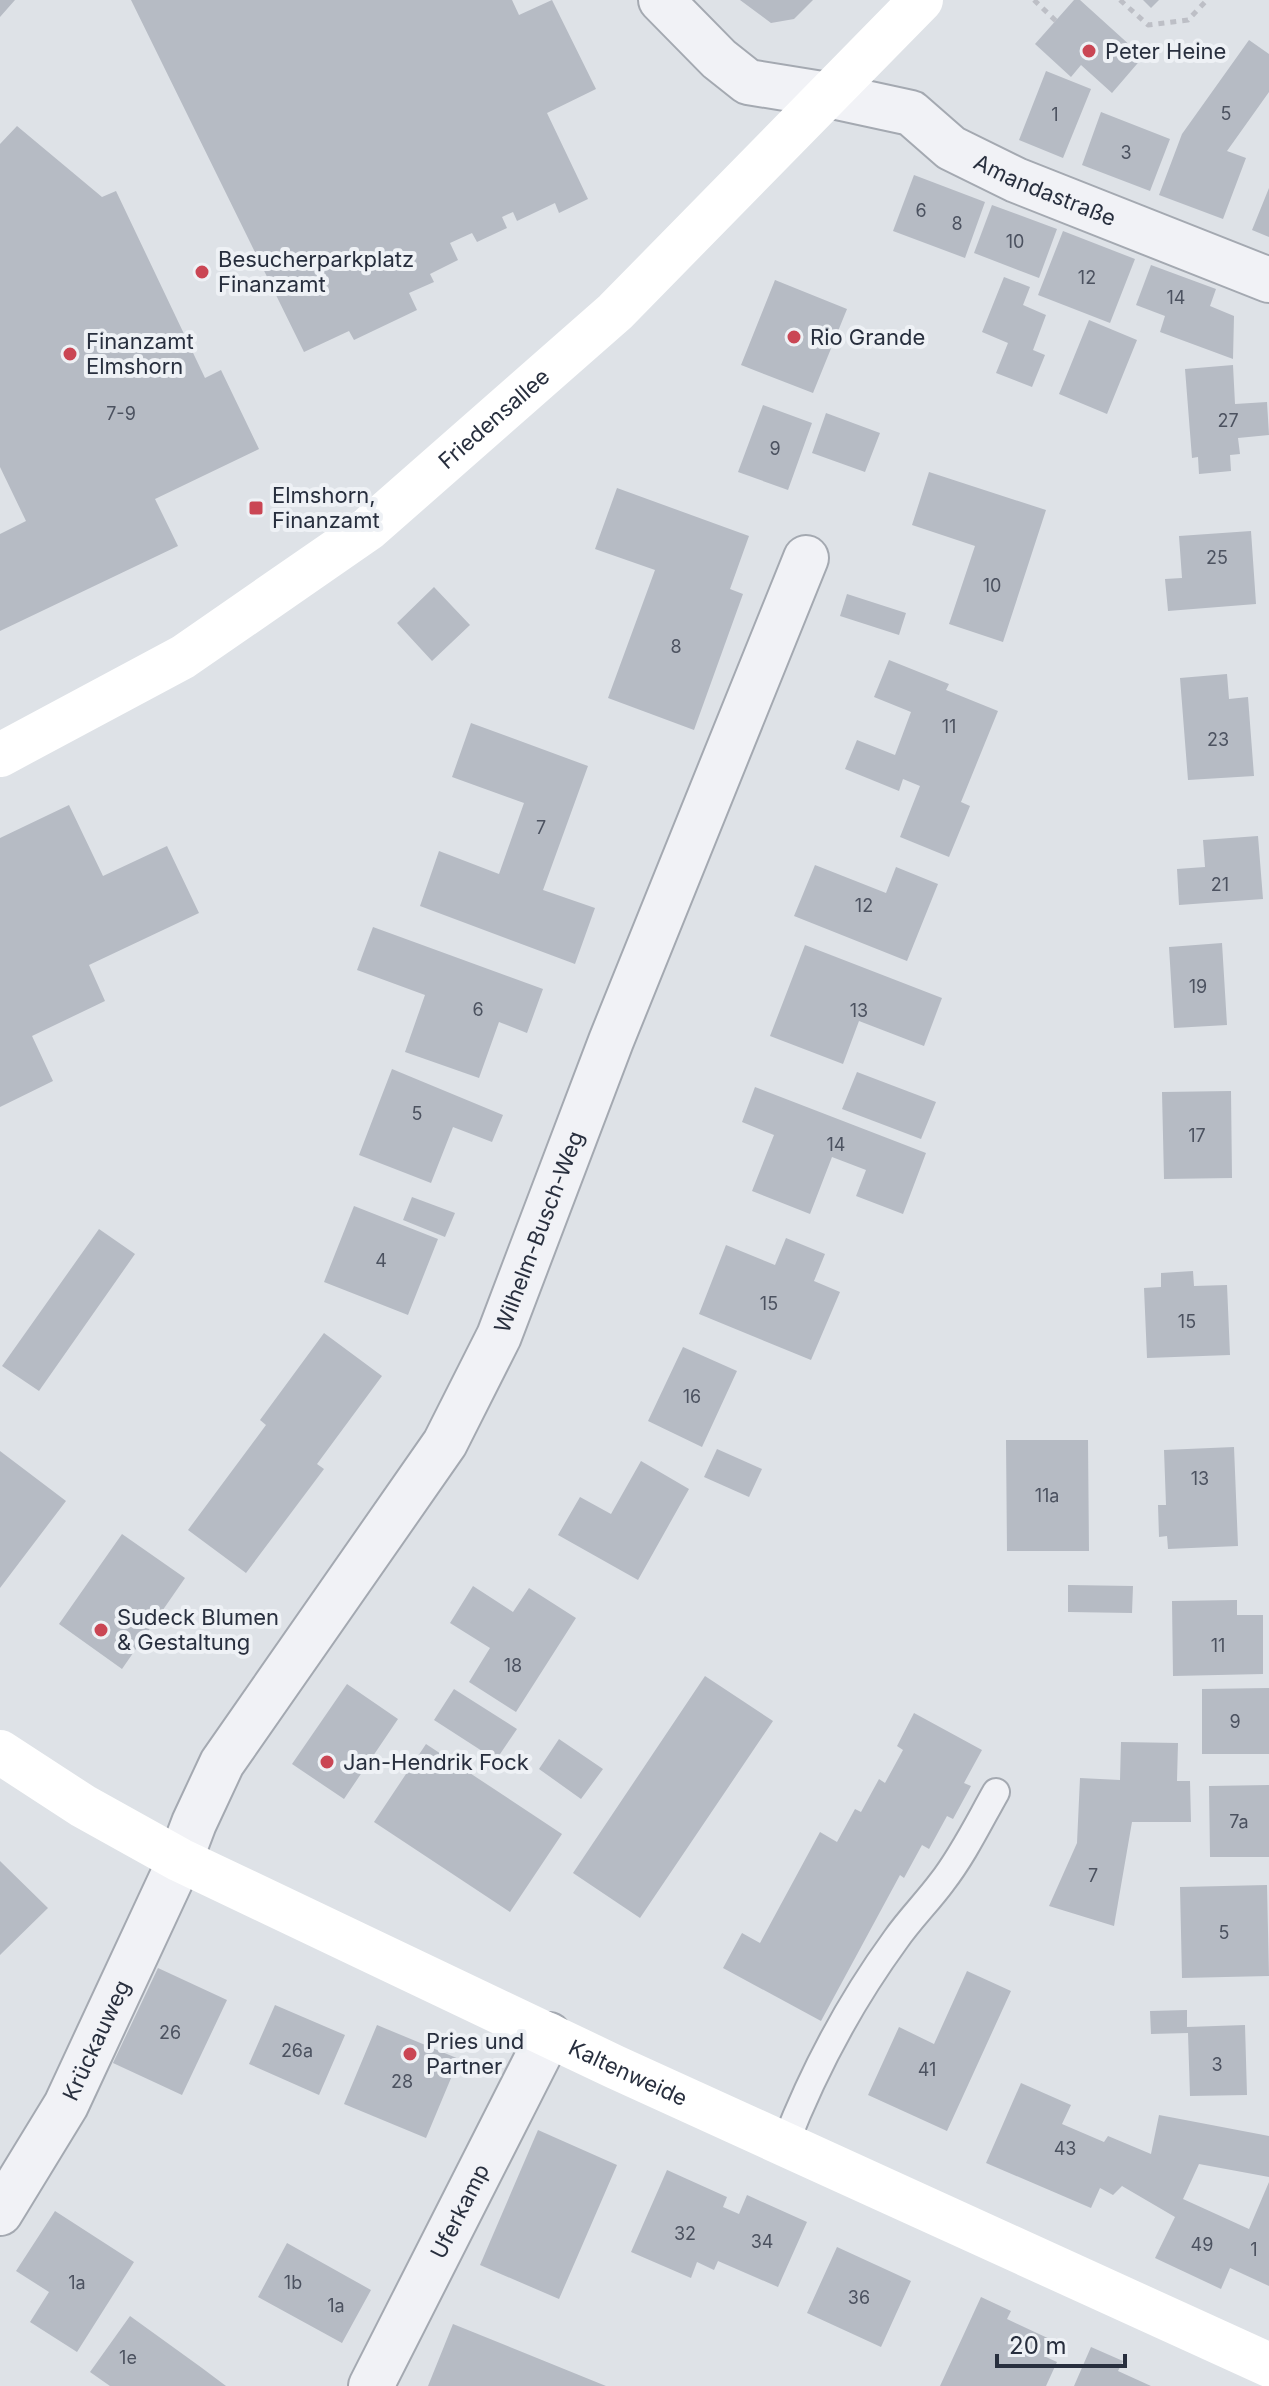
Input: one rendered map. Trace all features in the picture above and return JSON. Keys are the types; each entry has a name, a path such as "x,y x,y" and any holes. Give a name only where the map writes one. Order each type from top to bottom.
{"main road":[{"name":"Friedensallee","path":"0,755 183,657 368,529 615,312 921,0"},
{"name":"Kaltenweide","path":"0,1752 83,1806 180,1860 549,2035 1269,2365"}],"street":[{"name":"Amandastraße","path":"661,0 719,59 748,82 911,113 951,148 1016,180 1269,280"},
{"name":"Wilhelm-Busch-Weg","path":"180,1860 222,1763 445,1443 499,1336 611,1041 806,558"},
{"name":"Krückauweg","path":"0,2213 66,2105 180,1860"},
{"name":"Uferkamp","path":"371,2386 549,2035"}],"lane":[{"path":"785,2144 829,2047 896,1939 944,1879 996,1792"}],"path":[{"path":"1034,0 1056,21"},
{"path":"1120,0 1148,25 1188,20 1207,0"}],"building":[{"path":"0,0 15,0 0,17"},
{"path":"131,0 512,0 519,15 552,0 596,89 547,113 588,199 559,213 555,203 517,221 513,212 502,217 507,228 477,242 472,233 450,243 458,260 430,274 434,282 409,293 417,310 354,340 349,331 304,352"},
{"path":"740,0 813,0 794,19 771,23"},
{"name":"Peter Heine","path":"1074,0 1080,0 1143,57 1112,93 1081,65 1071,77 1035,44"},
{"path":"1143,0 1159,0 1151,8"},
{"path":"1249,40 1269,54 1269,92 1227,151 1246,158 1223,219 1159,195 1182,134"},
{"path":"1046,71 1091,89 1063,158 1019,140"},
{"path":"1101,112 1170,139 1150,191 1082,165"},
{"path":"17,126 102,197 116,191 205,378 221,370 259,449 155,499 178,546 0,631 0,534 26,521 0,467 0,144"},
{"path":"914,175 985,202 965,258 893,231"},
{"path":"1269,188 1269,237 1252,230"},
{"path":"992,205 1057,229 1039,278 974,253"},
{"path":"1063,231 1135,259 1110,323 1038,295"},
{"path":"1151,265 1216,289 1210,306 1234,316 1233,359 1160,332 1165,316 1136,305"},
{"path":"1004,277 1030,287 1023,305 1046,315 1033,350 1045,355 1032,387 996,373 1008,343 982,332"},
{"name":"Rio Grande","path":"775,280 847,309 813,393 741,365"},
{"path":"1089,320 1137,340 1107,414 1059,394"},
{"path":"1233,365 1235,404 1267,402 1269,435 1238,438 1240,454 1230,455 1231,471 1199,474 1198,457 1192,458 1185,369"},
{"path":"763,405 812,423 788,490 738,472"},
{"path":"826,413 880,433 865,472 812,453"},
{"path":"929,472 1046,510 1003,642 949,624 975,546 912,525"},
{"path":"617,488 749,536 730,589 743,594 694,730 608,698 655,570 595,549"},
{"path":"1251,531 1256,604 1168,611 1165,579 1182,578 1179,536"},
{"path":"434,587 470,625 432,661 397,623"},
{"path":"847,594 906,613 899,635 840,616"},
{"path":"889,660 949,684 946,690 998,711 961,802 970,806 949,857 900,837 920,786 903,779 899,791 845,769 857,740 895,755 911,712 874,697"},
{"path":"1227,674 1229,699 1248,697 1254,776 1188,780 1180,678"},
{"path":"471,723 588,766 543,890 595,908 575,964 420,906 439,851 499,874 524,803 452,777"},
{"path":"69,805 103,876 167,846 199,913 89,965 105,1001 32,1036 53,1081 0,1107 0,838"},
{"path":"1258,836 1263,899 1179,905 1177,869 1205,867 1203,840"},
{"path":"815,865 886,893 896,867 938,884 907,961 794,916"},
{"path":"373,927 543,989 527,1033 499,1022 479,1078 405,1052 425,995 357,970"},
{"path":"1222,943 1227,1025 1174,1028 1169,947"},
{"path":"805,945 942,998 924,1046 859,1021 843,1064 770,1036"},
{"path":"392,1069 503,1115 492,1142 453,1127 431,1183 359,1155"},
{"path":"857,1072 936,1102 921,1139 842,1109"},
{"path":"755,1087 926,1153 903,1214 856,1196 866,1170 832,1157 810,1214 752,1191 774,1135 742,1122"},
{"path":"1231,1091 1232,1178 1164,1179 1162,1092"},
{"path":"412,1197 455,1213 445,1237 403,1220"},
{"path":"354,1206 438,1239 408,1315 324,1282"},
{"path":"99,1229 135,1254 39,1391 2,1366"},
{"path":"786,1238 825,1254 814,1281 840,1292 811,1360 699,1314 726,1245 775,1265"},
{"path":"1193,1271 1194,1286 1227,1285 1230,1355 1147,1358 1144,1288 1161,1287 1161,1273"},
{"path":"324,1333 382,1376 317,1464 324,1469 246,1573 188,1530 266,1425 260,1420"},
{"path":"683,1347 737,1371 702,1447 648,1421"},
{"path":"1006,1440 1088,1440 1089,1551 1007,1551"},
{"path":"1234,1447 1238,1546 1168,1549 1167,1536 1159,1537 1158,1505 1166,1505 1164,1450"},
{"path":"717,1449 762,1469 749,1497 704,1477"},
{"path":"0,1451 66,1501 0,1588"},
{"path":"641,1461 689,1489 638,1580 558,1535 580,1497 611,1514"},
{"path":"122,1534 185,1578 122,1669 59,1624"},
{"path":"1068,1585 1133,1586 1132,1613 1068,1612"},
{"path":"473,1586 513,1612 529,1588 576,1618 516,1712 469,1682 490,1648 450,1623"},
{"path":"1237,1600 1237,1615 1263,1615 1263,1674 1173,1676 1172,1601"},
{"path":"705,1676 773,1721 640,1918 573,1873"},
{"path":"347,1684 398,1719 344,1799 292,1764"},
{"path":"1269,1688 1269,1754 1202,1754 1202,1689"},
{"path":"454,1689 517,1729 496,1760 434,1720"},
{"path":"914,1713 982,1750 964,1783 971,1786 953,1819 947,1816 929,1849 922,1845 904,1878 900,1875 821,2021 723,1968 742,1933 760,1943 820,1832 837,1842 855,1809 861,1812 879,1779 885,1783 903,1750 897,1746"},
{"path":"559,1739 603,1769 581,1799 539,1769"},
{"path":"1121,1742 1178,1743 1177,1781 1190,1781 1191,1822 1132,1822 1114,1926 1049,1906 1077,1843 1080,1778 1120,1780"},
{"path":"426,1744 562,1834 510,1912 374,1822"},
{"path":"1269,1785 1269,1857 1210,1857 1209,1786"},
{"path":"0,1861 48,1908 0,1955"},
{"path":"1267,1885 1269,1976 1182,1978 1180,1887"},
{"path":"158,1968 227,2000 182,2095 113,2063"},
{"path":"967,1971 1011,1991 947,2131 868,2095 899,2027 934,2044"},
{"path":"275,2005 345,2035 319,2095 249,2064"},
{"path":"1187,2010 1187,2027 1245,2025 1247,2095 1190,2096 1188,2033 1151,2034 1150,2011"},
{"path":"377,2025 459,2059 426,2138 344,2104"},
{"path":"1021,2083 1071,2105 1062,2124 1104,2142 1108,2136 1151,2154 1159,2115 1269,2136 1269,2177 1199,2164 1183,2199 1249,2229 1269,2182 1269,2286 1230,2268 1221,2289 1155,2258 1175,2217 1122,2186 1113,2195 1100,2188 1091,2208 986,2163"},
{"path":"538,2130 617,2165 559,2299 480,2265"},
{"path":"667,2170 727,2197 723,2207 739,2214 747,2195 807,2222 778,2287 718,2261 714,2270 697,2262 691,2278 631,2252"},
{"path":"55,2211 134,2262 77,2352 30,2322 49,2292 16,2271"},
{"path":"287,2243 371,2290 342,2343 258,2297"},
{"path":"837,2247 911,2281 881,2347 807,2313"},
{"path":"981,2297 1011,2311 1007,2319 1054,2341 1046,2357 1057,2362 1046,2386 940,2386"},
{"path":"130,2316 226,2386 110,2386 90,2372"},
{"path":"453,2324 606,2386 428,2386"},
{"path":"1091,2347 1123,2361 1118,2371 1151,2386 1074,2386"}],"place":[{"name":"Peter Heine","path":"1089,51"},
{"name":"Besucherparkplatz Finanzamt","path":"202,272"},
{"name":"Rio Grande","path":"794,337"},
{"name":"Finanzamt Elmshorn","path":"70,354"},
{"name":"Elmshorn, Finanzamt","path":"256,508"},
{"name":"Sudeck Blumen & Gestaltung","path":"101,1630"},
{"name":"Jan-Hendrik Fock","path":"327,1762"},
{"name":"Pries und Partner","path":"410,2054"}]}
